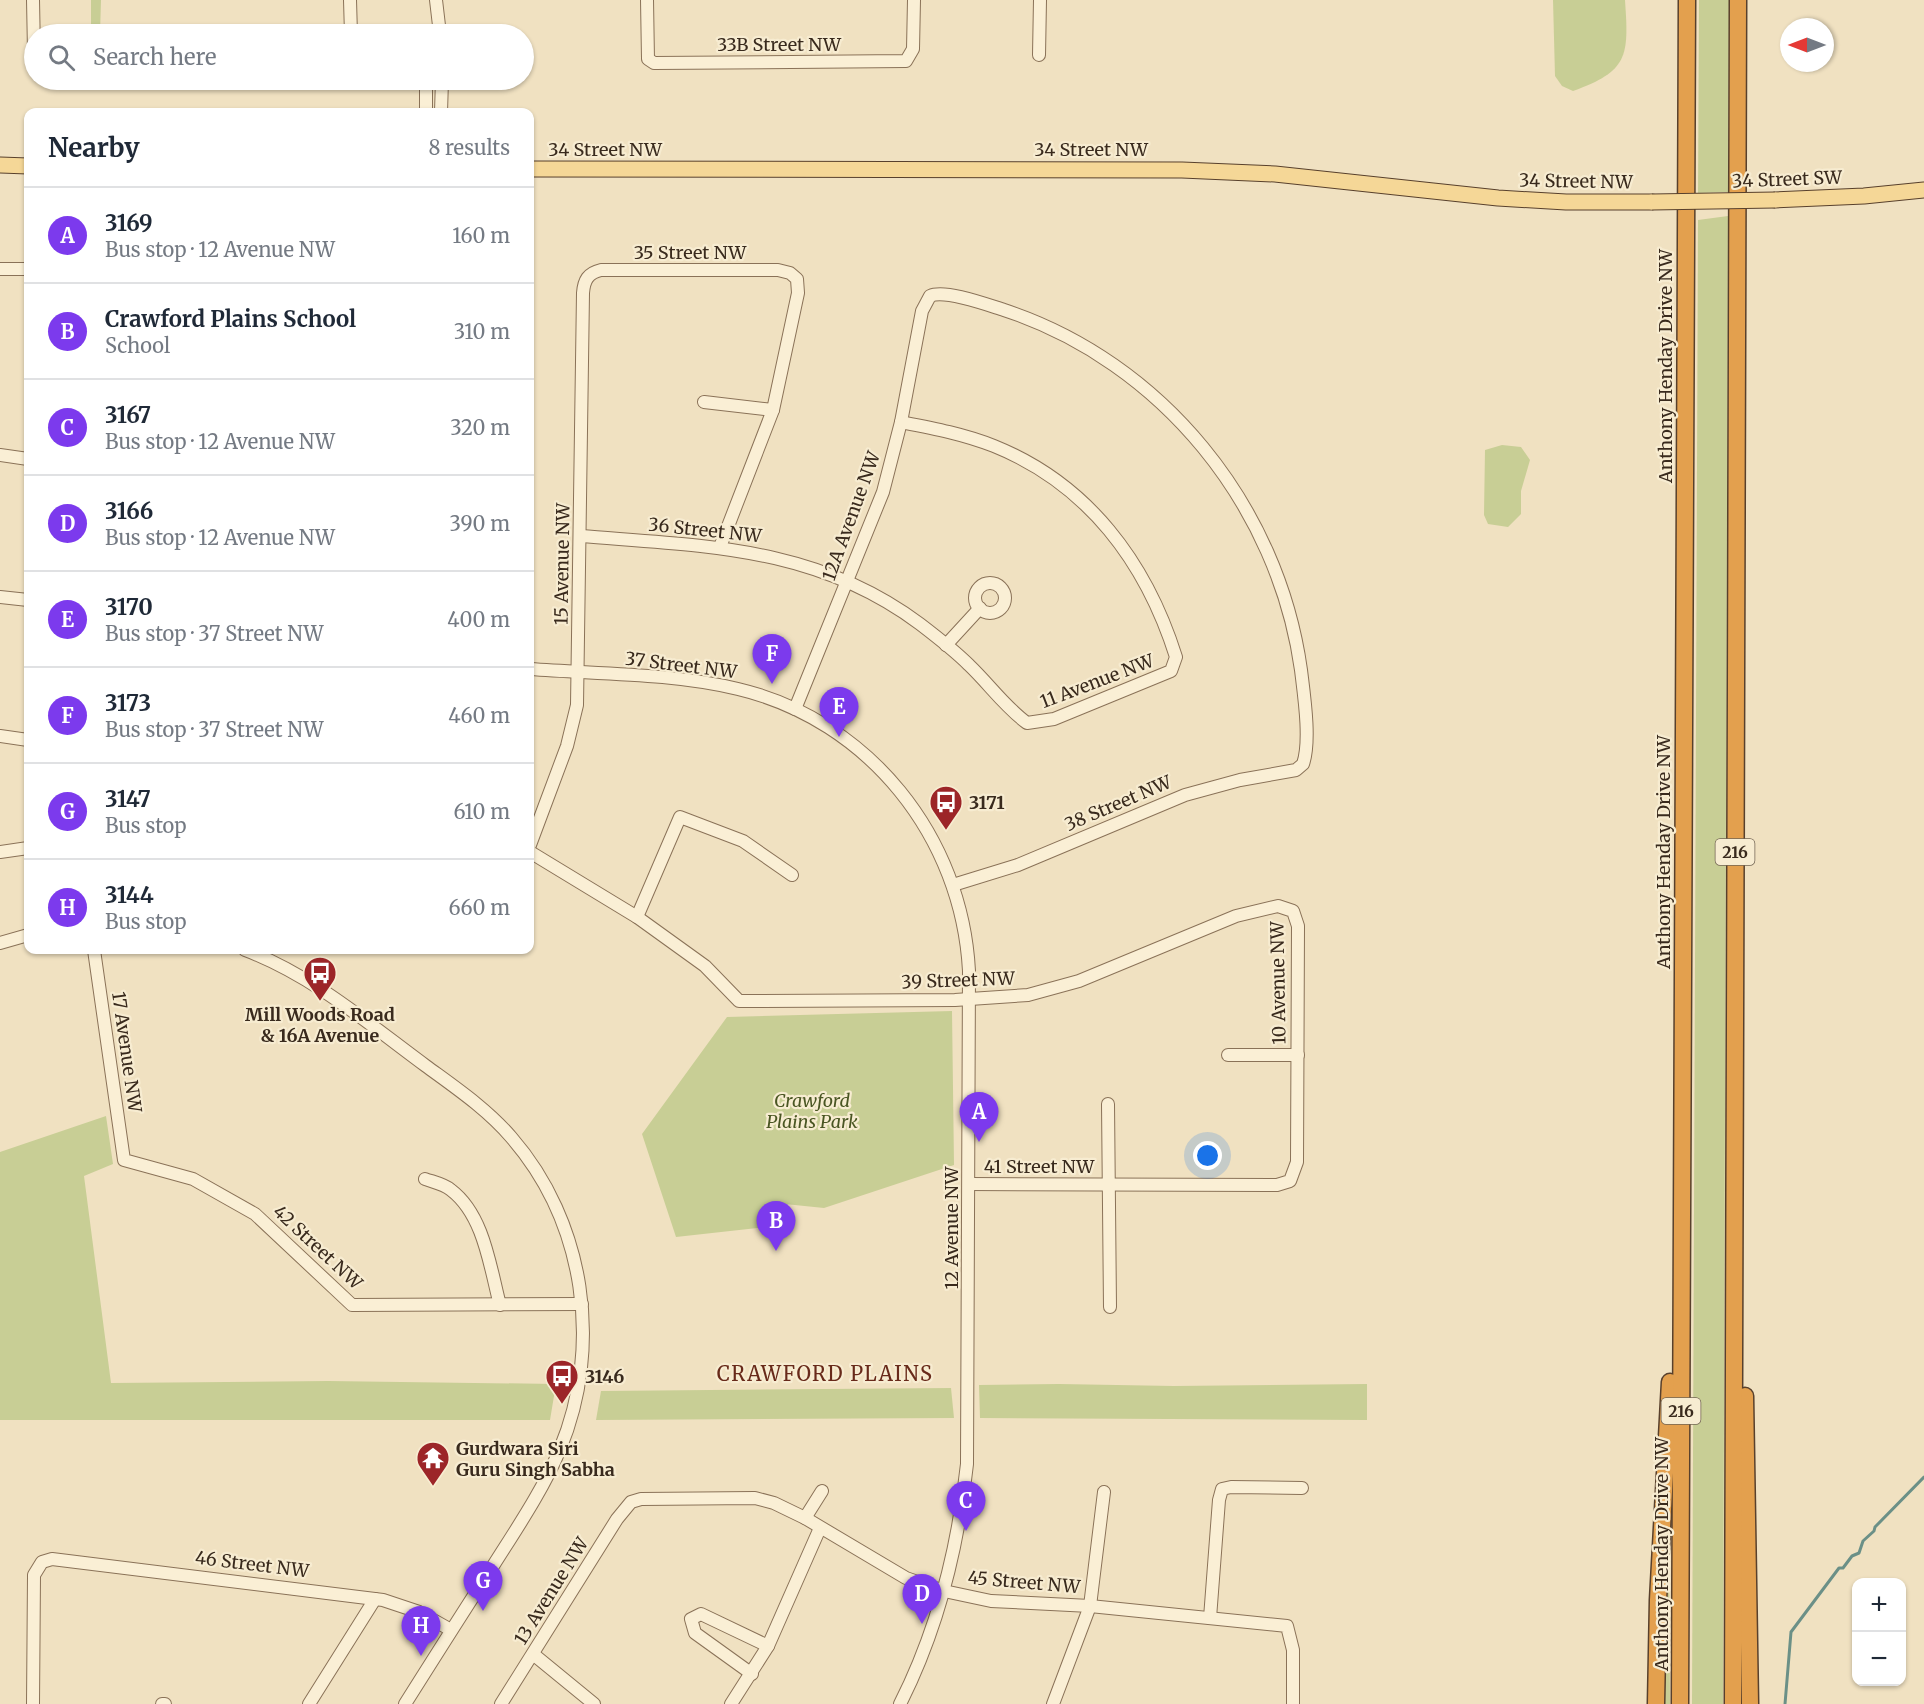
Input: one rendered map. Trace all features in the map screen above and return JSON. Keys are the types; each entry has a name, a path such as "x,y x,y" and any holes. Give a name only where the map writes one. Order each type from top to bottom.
{"highway":[{"name":"Anthony Henday Drive NW","path":"1680,1704 1687,0"},
{"name":"216","path":"1733,1704 1738,0"},
{"path":"1656,1704 1658,1600 1682,1118"},
{"path":"1734,1259 1743,1302 1750,1704"}],"main road":[{"path":"0,165 24,166"},
{"name":"34 Street NW","path":"534,168 1182,170 1275,174 1498,198 1566,202 1652,201"},
{"path":"0,171 24,170"},
{"name":"34 Street SW","path":"1652,201 1775,200 1864,196 1924,190"}],"street":[{"path":"33,0 33,24"},
{"path":"350,0 351,24"},
{"path":"436,0 438,24"},
{"name":"33B Street NW","path":"646,0 648,59 654,63 906,61 914,49 914,0"},
{"path":"1039,55 1040,0"},
{"path":"433,24 436,16"},
{"path":"426,90 426,108"},
{"path":"441,108 442,90"},
{"path":"0,269 24,269"},
{"name":"35 Street NW","path":"588,276 601,270 778,270 794,275 799,288 773,410"},
{"name":"15 Avenue NW","path":"534,834 572,734 579,673 583,293 588,276"},
{"name":"12A Avenue NW","path":"795,709 883,492 901,422 922,310 930,296 939,293 991,306 1070,338 1111,363 1142,386 1197,440 1244,505 1265,546 1286,600 1296,639 1304,697 1305,756 1301,767"},
{"path":"704,402 773,410 720,547"},
{"name":"11 Avenue NW","path":"901,422 958,434 1004,450 1045,474 1081,500 1112,531 1145,579 1170,638 1176,657 1171,671 1054,718 1027,723"},
{"path":"0,455 24,458"},
{"name":"36 Street NW","path":"581,536 720,547 778,557 847,582 903,612 946,645 1014,714 1027,723"},
{"path":"0,597 24,600"},
{"path":"946,645 980,608"},
{"name":"37 Street NW","path":"534,669 720,685 795,709 848,740 879,766"},
{"path":"0,736 24,739"},
{"name":"12 Avenue NW","path":"879,766 926,827 953,885 968,951 967,1464 956,1546 944,1591 926,1643 900,1704"},
{"name":"38 Street NW","path":"953,885 1018,865 1185,795 1301,767"},
{"path":"637,917 680,817 743,841 792,875"},
{"path":"0,852 24,849"},
{"name":"39 Street NW","path":"534,854 637,917 705,966 739,1001 1012,997 1060,987 1236,916 1278,906 1293,911"},
{"name":"10 Avenue NW","path":"1290,1181 1297,1162 1298,926 1293,911"},
{"path":"0,943 24,936"},
{"name":"17 Avenue NW","path":"95,954 124,1160"},
{"path":"258,954 291,971 329,995 468,1096 507,1131 533,1166 556,1207 572,1249 582,1304 580,1376 574,1408 561,1448 532,1504 405,1704"},
{"name":"10 Avenue NW","path":"1228,1055 1298,1055"},
{"name":"41 Street NW","path":"1108,1104 1110,1307"},
{"name":"42 Street NW","path":"124,1160 193,1179 255,1214 352,1305 582,1304"},
{"path":"425,1179 454,1192 479,1227 500,1305"},
{"name":"41 Street NW","path":"969,1184 1277,1185 1290,1181"},
{"path":"1210,1618 1219,1500 1222,1489 1230,1486 1302,1488"},
{"path":"806,1518 822,1491"},
{"path":"1053,1704 1089,1606 1104,1492"},
{"name":"45 Street NW","path":"635,1500 755,1498 774,1503 806,1518 906,1578 944,1591 991,1601 1089,1606 1287,1626 1293,1650 1293,1704"},
{"name":"13 Avenue NW","path":"501,1704 617,1520 626,1507 635,1500"},
{"path":"730,1704 752,1674 768,1646 820,1528"},
{"name":"46 Street NW","path":"33,1704 34,1575 42,1562 59,1558 375,1599 410,1608 451,1630"},
{"path":"309,1704 375,1599"},
{"path":"752,1674 695,1633 692,1619 701,1614 768,1646"},
{"path":"533,1654 594,1704"}],"green space":[{"path":"91,0 101,0 100,24 91,24"},
{"path":"1553,0 1625,0 1626,35 1625,49 1621,59 1605,76 1573,91 1562,86 1555,76"},
{"path":"1699,0 1729,0 1728,192 1698,193"},
{"path":"1728,216 1723,1704 1692,1704 1698,220"},
{"path":"1502,445 1521,447 1530,460 1521,491 1521,514 1508,527 1488,524 1484,515 1485,450"},
{"name":"Crawford Plains Park","path":"952,1011 954,1165 824,1208 785,1204 785,1225 676,1237 642,1134 727,1017"},
{"path":"106,1116 113,1164 84,1176 111,1383 328,1381 556,1384 550,1420 0,1420 0,1152"},
{"path":"1367,1384 1367,1420 980,1418 979,1385 1174,1386"},
{"path":"951,1388 954,1418 596,1420 601,1391"},
{"path":"1669,1564 1670,1704 1661,1704"}],"waterway":[{"path":"1785,1704 1791,1632 1839,1568 1843,1568 1852,1556 1859,1553 1863,1541 1924,1477"}],"place":[{"name":"3173","path":"772,684"},
{"name":"3170","path":"839,737"},
{"name":"3171","path":"946,831"},
{"name":"Mill Woods Road & 16A Avenue","path":"320,1002"},
{"name":"3169","path":"979,1142"},
{"name":"Crawford Plains School","path":"776,1251"},
{"name":"3146","path":"562,1405"},
{"name":"Gurdwara Siri Guru Singh Sabha","path":"433,1487"},
{"name":"3167","path":"966,1531"},
{"name":"3147","path":"483,1611"},
{"name":"3166","path":"922,1624"},
{"name":"3144","path":"421,1656"}],"district":[{"name":"CRAWFORD PLAINS","path":"825,1373"}]}
